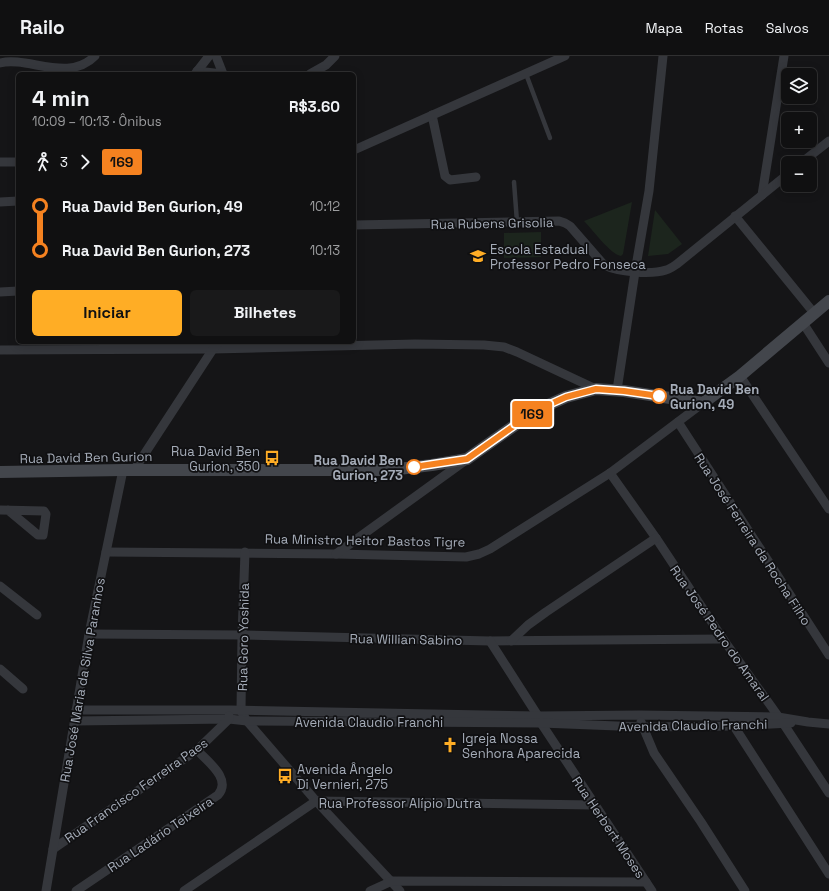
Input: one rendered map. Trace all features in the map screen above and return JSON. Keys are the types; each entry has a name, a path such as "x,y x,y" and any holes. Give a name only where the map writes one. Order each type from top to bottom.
{"street":[{"path":"0,63 15,58 56,65 78,65 89,62 95,56"},
{"path":"196,72 209,56"},
{"path":"216,56 221,72"},
{"path":"314,72 326,65 335,56"},
{"path":"356,149 566,56"},
{"path":"617,390 649,191 663,56"},
{"path":"762,195 784,56"},
{"path":"432,115 445,176 450,180 476,177"},
{"path":"810,156 829,140"},
{"path":"0,162 16,162"},
{"name":"Rua Rubens Grisolia","path":"356,225 559,221 570,226 604,265 610,268 635,272 656,272 667,270 682,260 781,180"},
{"path":"0,202 16,200"},
{"path":"735,216 814,313"},
{"path":"0,292 16,291"},
{"name":"Rua Ministro Heitor Bastos Tigre","path":"106,552 245,552 466,557 479,554 490,549 610,473 740,376 829,302"},
{"path":"803,324 829,363"},
{"path":"129,470 217,344"},
{"path":"4,350 213,349 415,344 496,346 517,352 596,389"},
{"path":"740,376 829,509"},
{"name":"Rua David Ben Gurion","path":"0,472 129,470 390,470 467,459 535,411 566,397 596,389 617,390 703,403"},
{"name":"Rua José Ferreira da Rocha Filho","path":"678,422 829,655"},
{"path":"336,554 467,459"},
{"name":"Rua José Maria da Silva Paranhos","path":"46,891 89,634 106,552 129,470"},
{"name":"Rua José Pedro do Amaral","path":"610,473 656,538 722,639 781,720 829,793"},
{"path":"511,641 528,625 546,612 656,538"},
{"name":"Rua Goro Yoshida","path":"245,552 241,710 247,721 316,801 400,891"},
{"path":"0,586 37,615"},
{"name":"Rua Willian Sabino","path":"89,634 242,635 490,641 722,639"},
{"name":"Rua Herbert Moses","path":"490,641 594,806 652,891"},
{"path":"0,669 23,689"},
{"name":"Avenida Claudio Franchi","path":"76,710 230,715 247,721 539,720 639,715 727,717 829,724"},
{"name":"Avenida Claudio Franchi","path":"75,721 230,715 241,710 539,720 643,727 734,726 781,720"},
{"name":"Rua Francisco Ferreira Paes","path":"53,849 197,750 230,715"},
{"path":"639,715 654,753 701,822 745,891"},
{"path":"727,717 829,874"},
{"name":"Rua Ladário Teixeira","path":"76,891 218,795 222,790 223,783 220,774 197,750"},
{"name":"Rua Professor Alípio Dutra","path":"184,891 316,801 594,806"},
{"path":"370,891 392,881 646,882"}],"lane":[{"path":"526,74 550,138"},
{"path":"514,182 517,222"}],"shaded area":[{"path":"632,202 623,254 621,256 617,255 607,247 584,221"},
{"path":"655,210 682,244 668,254 648,256"},
{"path":"541,232 541,257 504,258 504,233"}],"bus line":[{"name":"169","path":"414,467 467,459 535,411 566,397 596,389 659,396"}],"place":[{"name":"Escola Estadual Professor Pedro Fonseca","path":"478,256"},
{"name":"Rua David Ben Gurion, 49","path":"659,396"},
{"name":"Rua David Ben Gurion, 350","path":"272,458"},
{"name":"Rua David Ben Gurion, 273","path":"414,467"},
{"name":"Igreja Nossa Senhora Aparecida","path":"450,745"},
{"name":"Avenida Ângelo Di Vernieri, 275","path":"285,776"}]}
